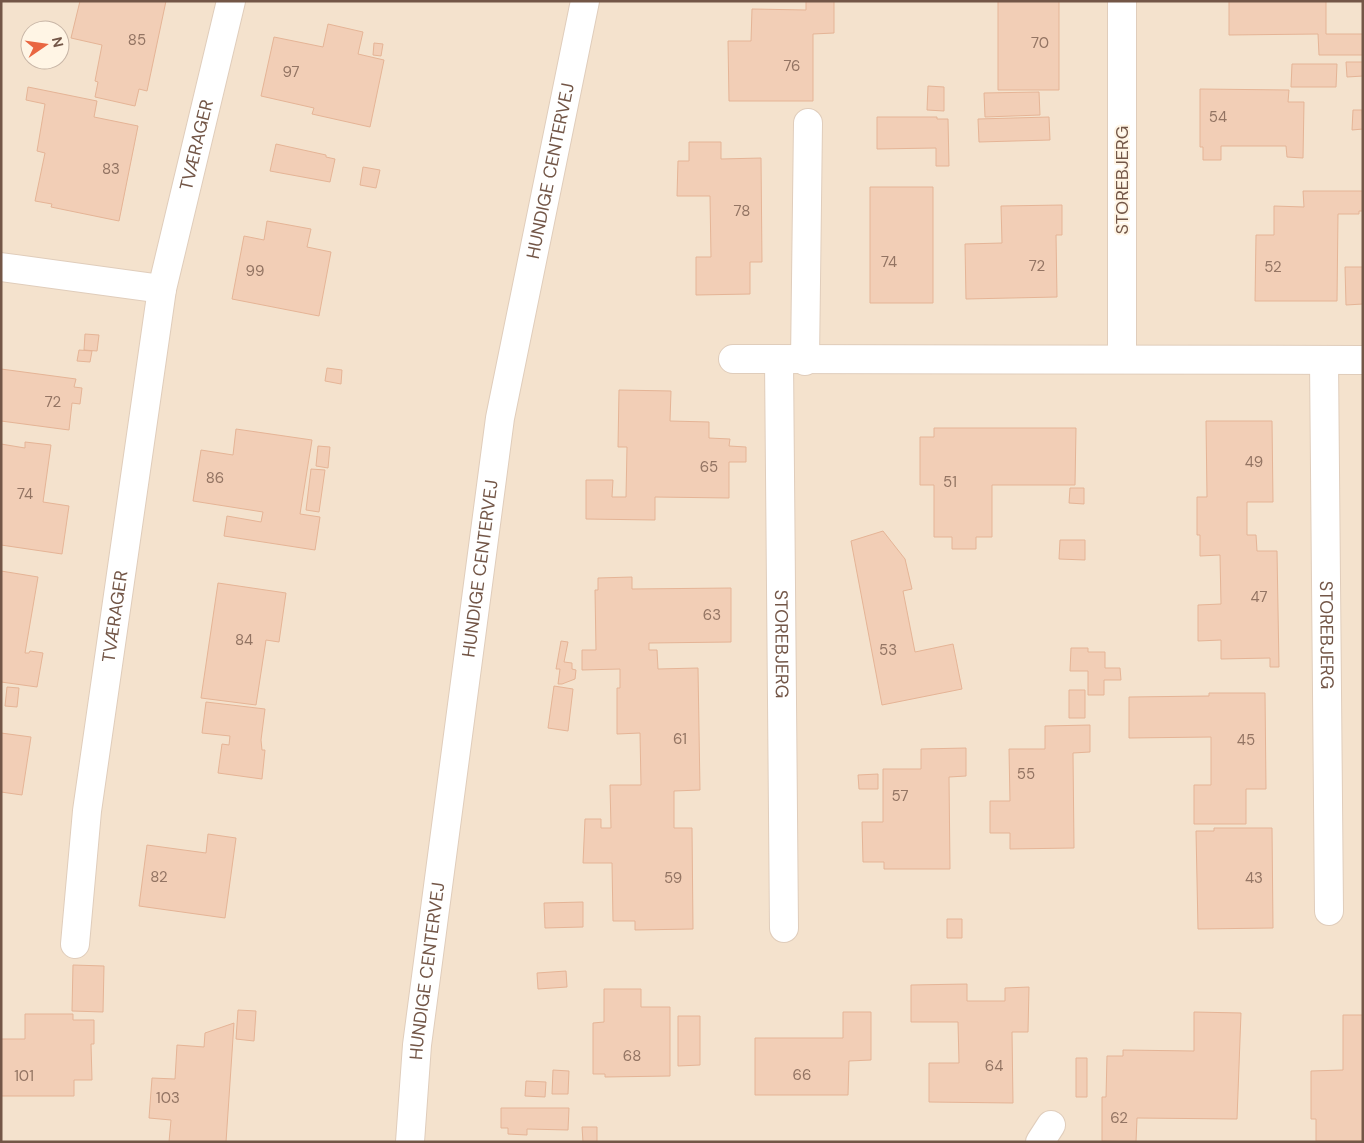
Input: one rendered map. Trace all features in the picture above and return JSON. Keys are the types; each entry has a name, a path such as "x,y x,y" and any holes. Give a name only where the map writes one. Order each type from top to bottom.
{"street":[{"name":"TVÆRAGER","path":"75,944 88,810 162,289 231,1"},
{"name":"HUNDIGE CENTERVEJ","path":"410,1142 416,1045 500,418 585,1"},
{"name":"STOREBJERG","path":"1122,1 1122,358"},
{"name":"STOREBJERG","path":"784,928 792,360 808,123"},
{"path":"1,267 162,289"},
{"path":"733,359 1122,358 1363,360"},
{"name":"STOREBJERG","path":"1324,360 1329,911"}],"shaded area":[{"path":"1,1 1363,1 1363,1142 1,1142"}],"building":[{"path":"80,1 166,1 147,91 139,89 135,106 95,97 98,82 95,81 102,45 71,38"},
{"path":"806,1 834,1 834,33 813,34 813,101 729,101 728,41 751,41 752,9 806,10"},
{"path":"998,1 1059,1 1059,90 998,90"},
{"path":"1229,1 1326,1 1326,34 1363,34 1363,55 1319,55 1318,34 1229,35"},
{"path":"328,24 363,32 358,54 384,60 370,127 312,114 314,108 261,96 274,37 323,47"},
{"path":"374,43 383,44 381,56 373,55"},
{"path":"1346,62 1363,62 1363,76 1347,77"},
{"path":"1292,64 1337,64 1336,87 1291,87"},
{"path":"928,86 944,87 944,111 927,110"},
{"path":"28,87 97,101 94,117 138,126 119,221 51,207 52,204 35,201 45,153 37,151 45,104 26,100"},
{"path":"1200,89 1289,90 1288,102 1304,102 1303,158 1287,157 1286,146 1221,146 1221,160 1203,160 1203,147 1200,147"},
{"path":"1039,92 1040,115 985,117 984,93"},
{"path":"1353,110 1362,110 1363,129 1352,130"},
{"path":"877,117 937,117 937,119 948,119 949,166 936,166 936,148 877,149"},
{"path":"1049,117 1050,140 979,142 978,119"},
{"path":"689,142 721,142 721,159 761,158 762,262 750,262 750,294 696,295 696,257 711,257 710,196 677,196 678,161 689,161"},
{"path":"276,144 326,155 326,157 335,159 330,182 270,171"},
{"path":"363,167 380,170 376,188 360,185"},
{"path":"870,187 933,187 933,303 870,303"},
{"path":"1303,191 1363,191 1363,211 1359,211 1359,214 1338,214 1337,301 1255,301 1256,235 1274,235 1274,206 1304,207"},
{"path":"1062,205 1062,235 1056,235 1057,297 966,299 965,244 1002,243 1001,206"},
{"path":"267,221 311,229 307,247 331,252 319,316 232,299 244,236 264,240"},
{"path":"1345,267 1363,267 1363,304 1346,305"},
{"path":"85,334 99,335 97,351 84,350"},
{"path":"79,350 92,351 90,362 77,361"},
{"path":"327,368 342,370 341,384 325,381"},
{"path":"1,369 76,379 74,387 82,388 80,404 72,403 69,430 1,421"},
{"path":"619,390 671,391 670,421 709,422 709,438 730,439 729,446 746,447 746,462 729,462 729,498 655,497 655,520 586,519 586,480 613,480 612,497 626,497 627,447 618,447"},
{"path":"1206,421 1272,421 1273,502 1247,502 1247,535 1256,535 1257,551 1277,551 1279,667 1270,667 1270,658 1221,659 1221,640 1198,641 1198,605 1221,604 1220,555 1200,556 1200,535 1197,535 1197,497 1207,497"},
{"path":"934,428 1076,428 1075,485 992,485 992,537 976,537 976,549 952,549 952,537 934,537 934,485 920,485 920,437 934,437"},
{"path":"236,429 312,440 300,514 320,517 315,550 224,536 227,516 261,522 263,512 193,501 201,450 233,455"},
{"path":"25,442 51,445 43,502 69,506 62,554 1,545 1,444 25,448"},
{"path":"318,446 330,447 328,468 316,466"},
{"path":"311,469 325,470 319,512 306,510"},
{"path":"1070,488 1084,488 1084,504 1069,503"},
{"path":"883,531 905,559 912,589 903,591 915,652 953,644 962,689 882,705 851,541"},
{"path":"1060,540 1085,540 1085,560 1059,559"},
{"path":"1,571 38,577 25,653 30,651 43,653 37,687 1,682"},
{"path":"632,577 632,589 731,588 731,642 649,643 649,650 657,650 658,669 698,668 700,790 674,791 674,828 692,828 693,929 635,930 635,921 613,921 612,863 583,863 585,819 601,819 601,828 611,828 610,785 641,785 640,733 617,734 617,688 620,688 620,669 582,670 582,650 596,650 595,590 598,590 598,578"},
{"path":"218,583 286,593 279,642 266,640 256,705 201,698"},
{"path":"561,641 568,642 564,662 572,663 572,669 576,670 575,679 558,684 560,669 556,669"},
{"path":"1071,648 1088,648 1088,652 1105,652 1105,668 1120,668 1121,680 1104,680 1104,695 1088,695 1088,671 1070,671"},
{"path":"554,686 573,689 568,731 548,728"},
{"path":"7,687 19,688 17,707 5,706"},
{"path":"1069,690 1085,690 1085,718 1069,718"},
{"path":"1209,693 1265,693 1266,789 1246,789 1246,824 1194,824 1194,785 1211,785 1211,737 1129,738 1129,697 1209,696"},
{"path":"206,702 265,709 261,740 262,750 265,750 262,779 218,773 222,744 229,745 230,736 202,733"},
{"path":"1090,725 1090,752 1073,753 1074,848 1010,849 1010,833 990,833 990,801 1010,801 1009,749 1045,749 1045,726"},
{"path":"1,733 31,737 22,795 1,792"},
{"path":"966,748 966,776 949,777 950,869 884,869 884,862 863,862 862,822 883,822 883,769 921,769 921,749"},
{"path":"878,774 878,789 859,789 858,775"},
{"path":"1214,828 1272,828 1273,928 1198,929 1196,831 1214,831"},
{"path":"208,834 236,838 225,918 139,906 147,845 206,853"},
{"path":"583,902 583,927 545,928 544,903"},
{"path":"947,919 962,919 962,938 947,938"},
{"path":"73,965 104,966 103,1012 72,1011"},
{"path":"566,971 567,987 538,989 537,973"},
{"path":"967,984 967,1001 1005,1001 1005,988 1029,987 1028,1032 1012,1032 1013,1103 929,1102 929,1063 959,1063 958,1022 911,1022 911,985"},
{"path":"604,989 641,989 641,1007 670,1007 670,1076 605,1077 605,1074 593,1074 593,1023 604,1022"},
{"path":"238,1010 256,1011 254,1041 236,1039"},
{"path":"843,1012 871,1012 871,1060 849,1061 848,1095 755,1095 755,1038 843,1038"},
{"path":"1194,1012 1241,1013 1237,1119 1137,1118 1136,1142 1102,1141 1102,1097 1106,1097 1107,1056 1123,1056 1123,1050 1194,1051"},
{"path":"25,1014 73,1014 73,1020 94,1020 94,1044 91,1044 92,1080 74,1080 74,1096 1,1096 1,1039 25,1039"},
{"path":"1343,1015 1363,1015 1363,1141 1316,1141 1316,1119 1311,1119 1311,1071 1343,1070"},
{"path":"678,1016 700,1016 700,1065 678,1066"},
{"path":"234,1023 226,1142 169,1142 171,1120 149,1118 152,1078 175,1079 177,1045 204,1047 205,1033"},
{"path":"1076,1058 1087,1058 1087,1097 1076,1097"},
{"path":"553,1070 569,1071 568,1094 552,1094"},
{"path":"526,1081 546,1082 545,1097 525,1096"},
{"path":"501,1108 569,1108 568,1130 527,1129 527,1135 508,1134 508,1128 501,1128"},
{"path":"582,1127 597,1127 597,1142 583,1142"}]}
